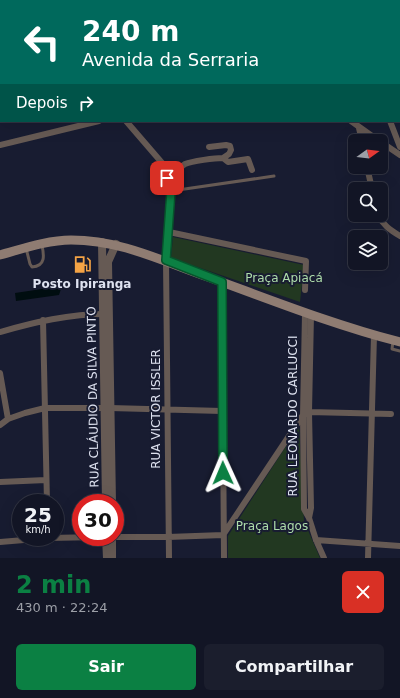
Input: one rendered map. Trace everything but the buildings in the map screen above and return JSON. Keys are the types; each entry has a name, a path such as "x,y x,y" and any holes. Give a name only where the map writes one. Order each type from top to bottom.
{"main road":[{"path":"0,255 26,248 70,240 116,244 166,260 308,314 397,341"}],"street":[{"path":"0,145 95,122"},
{"name":"RUA VICTOR ISSLER","path":"127,122 163,164 171,191 166,260 169,558"},
{"path":"352,122 368,134"},
{"path":"390,122 400,147"},
{"path":"359,128 360,134"},
{"path":"167,178 187,164 211,158 223,158 229,154 231,150 230,146 226,145 209,147"},
{"path":"388,147 400,155"},
{"path":"223,158 228,162 248,159 252,170"},
{"path":"382,222 400,236"},
{"path":"169,232 306,261 305,290"},
{"name":"RUA CLÁUDIO DA SILVA PINTO","path":"102,242 107,314"},
{"name":"RUA CLÁUDIO DA SILVA PINTO","path":"107,494 108,262 116,244"},
{"path":"222,282 224,558"},
{"path":"0,332 42,320 71,315 107,314"},
{"name":"RUA LEONARDO CARLUCCI","path":"308,314 306,413 311,508 310,518 316,540 324,558"},
{"path":"42,320 47,494"},
{"path":"368,558 374,335"},
{"path":"0,373 8,419"},
{"path":"0,425 8,419 45,408 222,411"},
{"path":"224,536 306,413 391,414"},
{"name":"RUA CLÁUDIO DA SILVA PINTO","path":"108,479 110,494"},
{"path":"0,482 46,480"},
{"path":"124,537 224,536"},
{"path":"316,540 400,546"},
{"path":"0,542 12,541"},
{"path":"106,546 107,558"},
{"path":"112,546 112,558"}],"lane":[{"path":"171,191 274,176"},
{"path":"26,248 30,264 32,267 35,267 42,264 43,261 44,256 42,245"},
{"path":"397,341 392,349 400,351"}],"green space":[{"name":"Praça Apiacá","path":"173,237 304,265 300,302 171,258"},
{"name":"Praça Lagos","path":"299,426 304,521 320,558 228,558 228,536"}],"shaded area":[{"path":"62,286 59,295 16,301 15,293"}],"place":[{"name":"Posto Ipiranga","path":"82,265"}],"route":[{"path":"167,178 171,191 166,260 222,282 223,473"}]}
